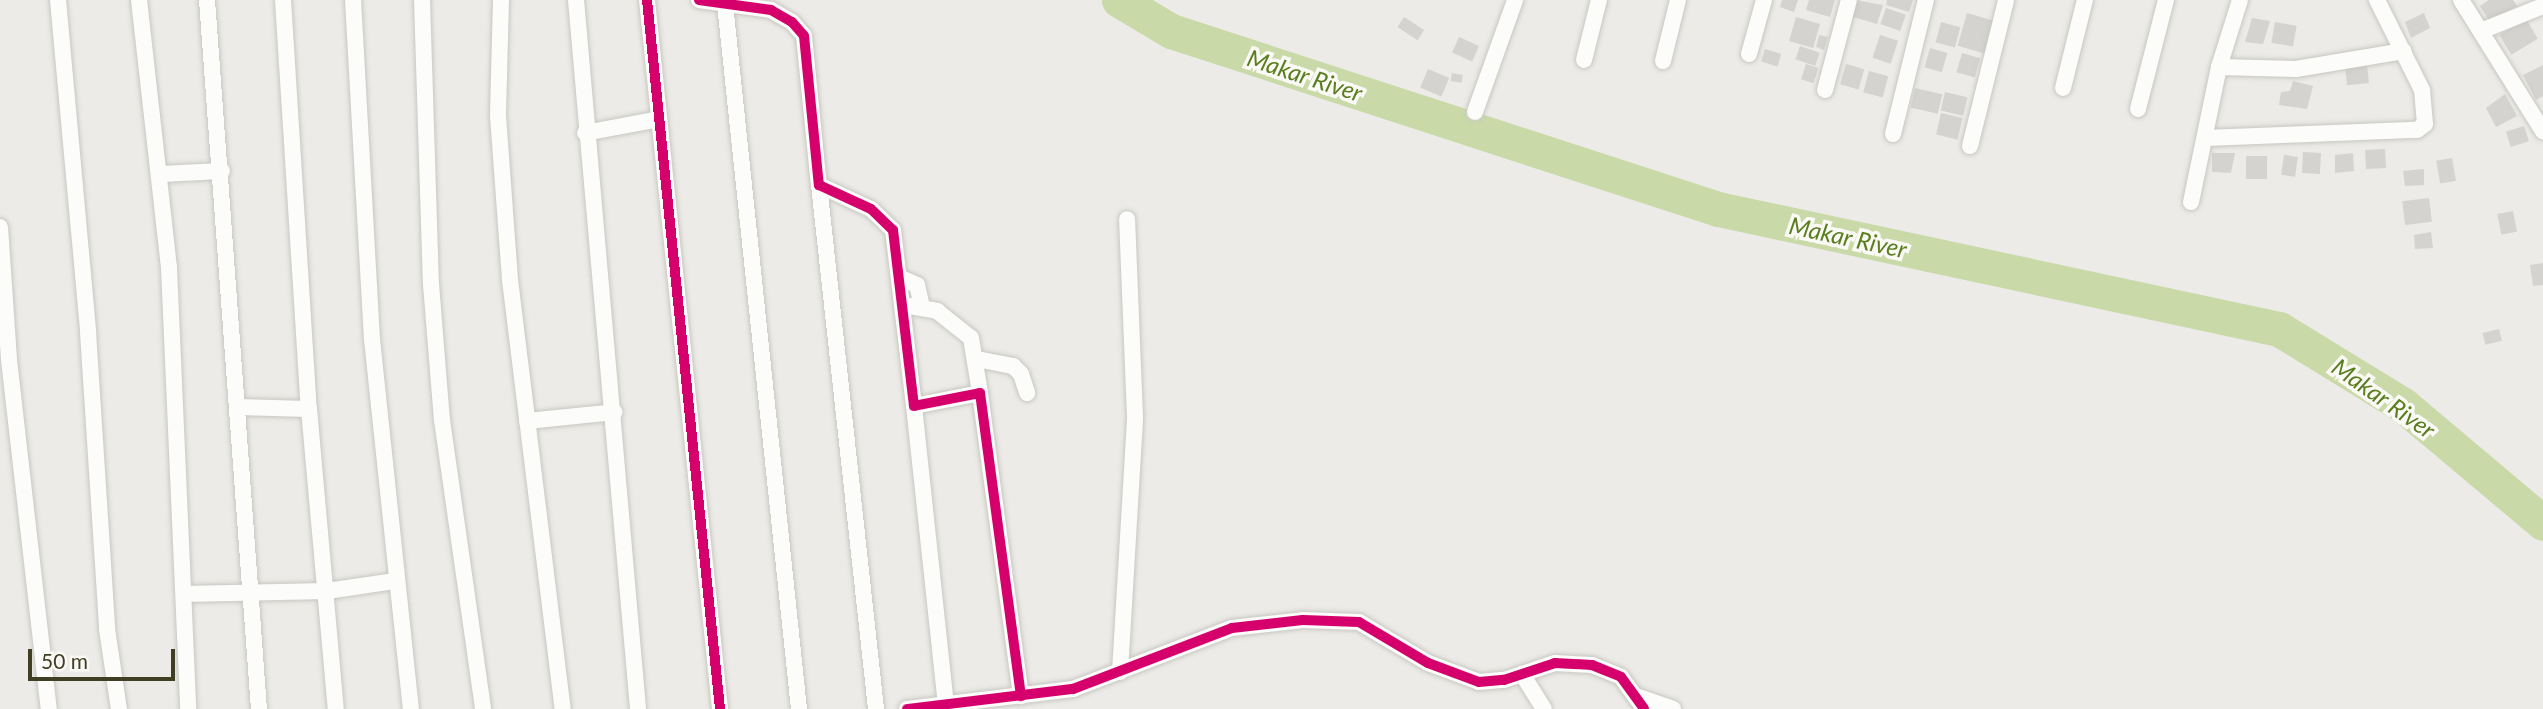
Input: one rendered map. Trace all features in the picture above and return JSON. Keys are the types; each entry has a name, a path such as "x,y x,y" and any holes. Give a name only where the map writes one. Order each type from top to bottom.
{"street":[{"path":"58,0 87,318 107,629 118,709"},
{"path":"139,0 169,268 188,709"},
{"path":"208,0 253,590 259,709"},
{"path":"283,0 309,409 336,709"},
{"path":"353,0 360,194 396,581 411,709"},
{"path":"422,0 431,284 441,406 484,709"},
{"path":"501,0 498,116 510,280 563,709"},
{"path":"576,0 585,133 615,412 638,709"},
{"path":"647,0 720,709"},
{"path":"699,0 771,10 792,22 804,36 876,709"},
{"path":"1475,112 1516,0"},
{"path":"1584,60 1599,0"},
{"path":"1663,61 1678,0"},
{"path":"1749,54 1764,0"},
{"path":"1825,90 1849,0"},
{"path":"1893,134 1926,0"},
{"path":"1969,146 2006,0"},
{"path":"2063,88 2085,0"},
{"path":"2138,109 2166,0"},
{"path":"2191,202 2219,67 2240,0"},
{"path":"2205,138 2417,130 2425,124 2422,90 2377,0"},
{"path":"2461,0 2543,131"},
{"path":"725,4 799,709"},
{"path":"2481,31 2543,6"},
{"path":"2219,67 2296,69 2404,51"},
{"path":"585,133 659,119"},
{"path":"160,174 222,171"},
{"path":"819,185 871,209 887,222 896,244 946,704"},
{"path":"1120,672 1135,417 1127,219"},
{"path":"0,227 9,360 49,709"},
{"path":"899,278 917,285 922,306"},
{"path":"904,306 922,306 956,322 971,338 977,359 1021,696"},
{"path":"977,359 1013,366 1021,373 1027,393"},
{"path":"914,406 980,393"},
{"path":"238,407 309,409"},
{"path":"527,421 615,412"},
{"path":"184,594 253,590 327,591 396,581"},
{"path":"907,709 1073,689 1232,628 1303,620 1359,622 1428,663 1470,680 1504,680 1555,663 1592,665 1621,677 1642,703 1672,709"},
{"path":"1522,674 1544,709"}],"building":[{"path":"1782,0 1798,0 1794,12 1780,7"},
{"path":"1809,0 1835,0 1830,17 1806,10"},
{"path":"1855,0 1883,5 1877,24 1850,16"},
{"path":"1887,0 1913,0 1909,12 1886,5"},
{"path":"2489,0 2513,0 2517,6 2490,22 2480,6"},
{"path":"1886,8 1906,15 1900,31 1880,24"},
{"path":"1967,13 1995,21 1986,54 1958,46"},
{"path":"2424,13 2430,28 2411,38 2405,22"},
{"path":"1404,17 1424,30 1418,40 1397,27"},
{"path":"1796,17 1820,24 1813,48 1789,41"},
{"path":"2252,18 2270,21 2263,44 2245,42"},
{"path":"2526,19 2538,39 2511,55 2499,35"},
{"path":"1941,22 1960,27 1955,47 1936,42"},
{"path":"2275,22 2297,26 2293,47 2271,43"},
{"path":"1819,35 1828,37 1824,50 1816,47"},
{"path":"1880,35 1898,41 1891,64 1873,58"},
{"path":"1459,37 1479,46 1472,61 1452,53"},
{"path":"1800,46 1820,53 1815,66 1795,59"},
{"path":"1930,48 1947,53 1942,72 1924,67"},
{"path":"1765,49 1781,54 1777,66 1761,61"},
{"path":"1962,53 1980,58 1975,77 1956,72"},
{"path":"1806,64 1818,68 1813,83 1801,79"},
{"path":"1846,64 1864,69 1858,89 1840,84"},
{"path":"2367,64 2369,83 2347,85 2345,66"},
{"path":"2543,65 2543,96 2536,100 2523,75"},
{"path":"1428,69 1449,78 1441,96 1420,87"},
{"path":"1869,71 1888,76 1883,97 1863,92"},
{"path":"1452,73 1463,75 1461,83 1451,81"},
{"path":"2293,81 2313,86 2307,109 2279,105 2281,92 2290,91"},
{"path":"1915,88 1942,94 1938,114 1911,107"},
{"path":"1945,92 1967,97 1963,116 1941,111"},
{"path":"2505,94 2517,116 2496,127 2486,108"},
{"path":"1941,113 1962,118 1957,139 1936,134"},
{"path":"2524,126 2529,141 2511,147 2506,132"},
{"path":"2385,149 2386,168 2366,169 2365,150"},
{"path":"2303,152 2321,153 2320,174 2302,173"},
{"path":"2212,153 2235,153 2231,173 2212,172"},
{"path":"2353,153 2354,171 2335,173 2335,155"},
{"path":"2284,155 2298,157 2295,177 2281,175"},
{"path":"2246,156 2267,156 2267,179 2246,179"},
{"path":"2452,158 2456,181 2440,183 2436,161"},
{"path":"2424,169 2424,185 2405,186 2403,171"},
{"path":"2429,198 2432,222 2405,225 2402,201"},
{"path":"2513,211 2517,232 2501,235 2497,214"},
{"path":"2431,232 2433,248 2415,249 2414,235"},
{"path":"2543,263 2543,285 2533,286 2530,265"},
{"path":"2499,329 2502,341 2485,345 2483,333"}],"waterway":[{"name":"Makar River","path":"1119,0 1171,31 1718,209 2279,329 2403,405 2543,523"}],"cycle path":[{"path":"647,0 720,709"},
{"path":"699,0 771,10 792,22 804,36 819,185 871,209 893,230 914,406 980,393 1021,696"},
{"path":"907,709 1073,689 1232,628 1303,620 1359,622 1428,663 1479,682 1504,680 1555,663 1592,665 1621,677 1644,709"}]}
